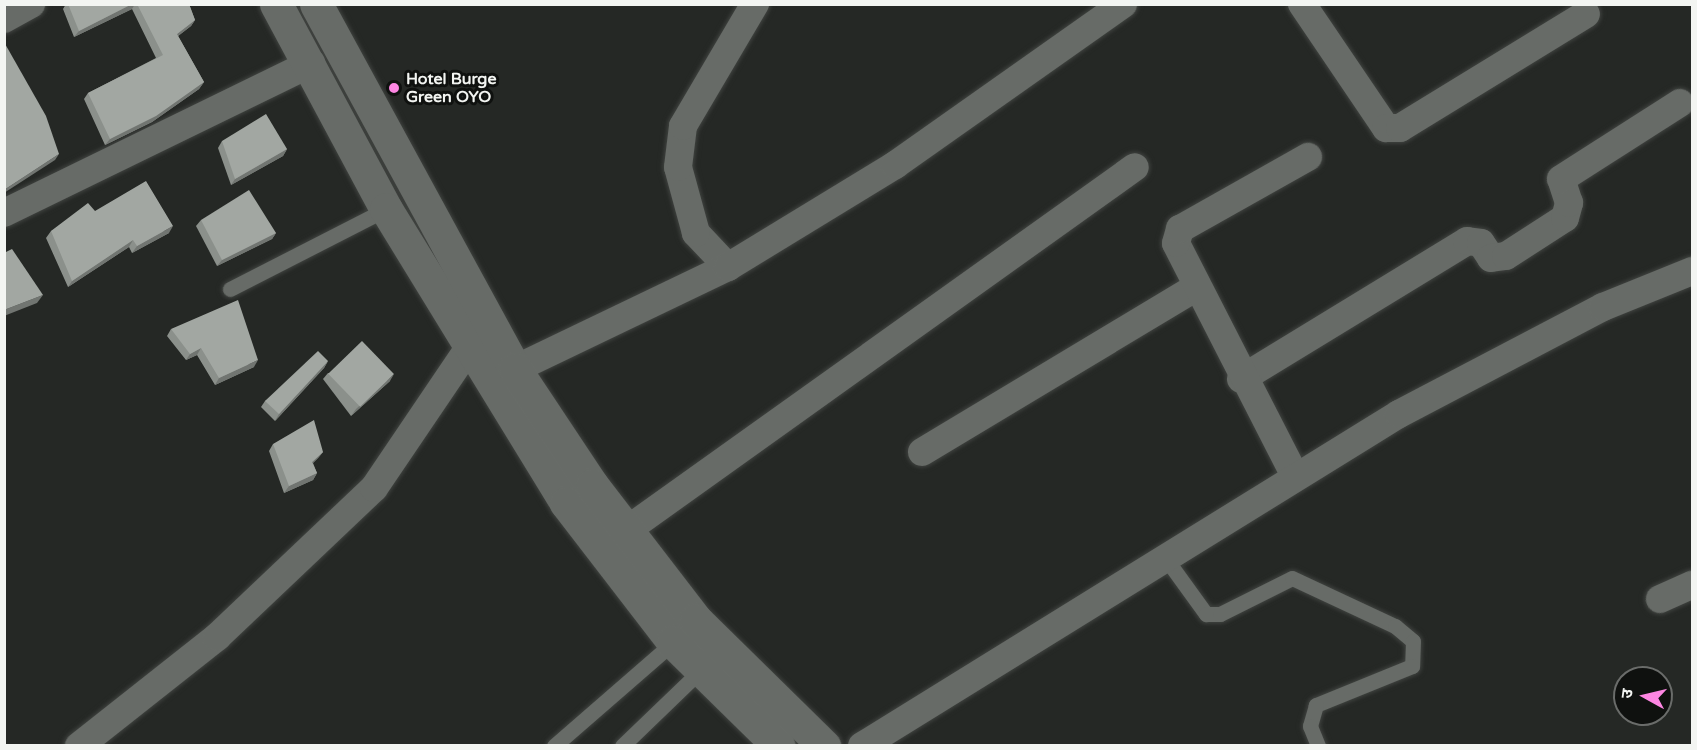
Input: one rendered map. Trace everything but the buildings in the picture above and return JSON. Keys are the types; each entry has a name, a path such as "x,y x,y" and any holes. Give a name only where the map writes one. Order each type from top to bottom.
{"street":[{"path":"4,19 31,4"},
{"path":"276,4 310,63 386,209 468,349 566,503 673,642 779,746"},
{"path":"316,4 515,369 627,530 696,620 824,746"},
{"path":"728,267 696,233 685,206 679,156 683,126 755,4"},
{"path":"515,369 728,267 895,165 1123,4"},
{"path":"1302,4 1386,128 1401,128 1586,14"},
{"path":"4,213 310,63"},
{"path":"1241,379 1467,241 1481,243 1491,258 1506,256 1565,218 1569,203 1561,179 1680,103"},
{"path":"1294,474 1241,379 1176,243 1180,229 1308,157"},
{"path":"627,530 1135,167"},
{"path":"862,746 1294,474 1603,307 1692,271"},
{"path":"922,452 1196,288"},
{"path":"79,746 218,638 374,488 468,349"},
{"path":"1660,598 1692,585"}],"lane":[{"path":"230,289 386,209"},
{"path":"1164,556 1206,614 1220,614 1292,578 1395,626 1413,641 1413,666 1316,705 1310,726 1318,746"},
{"path":"554,746 696,620"},
{"path":"622,746 724,649"}],"place":[{"name":"Hotel Burge Green OYO","path":"394,88"}]}
